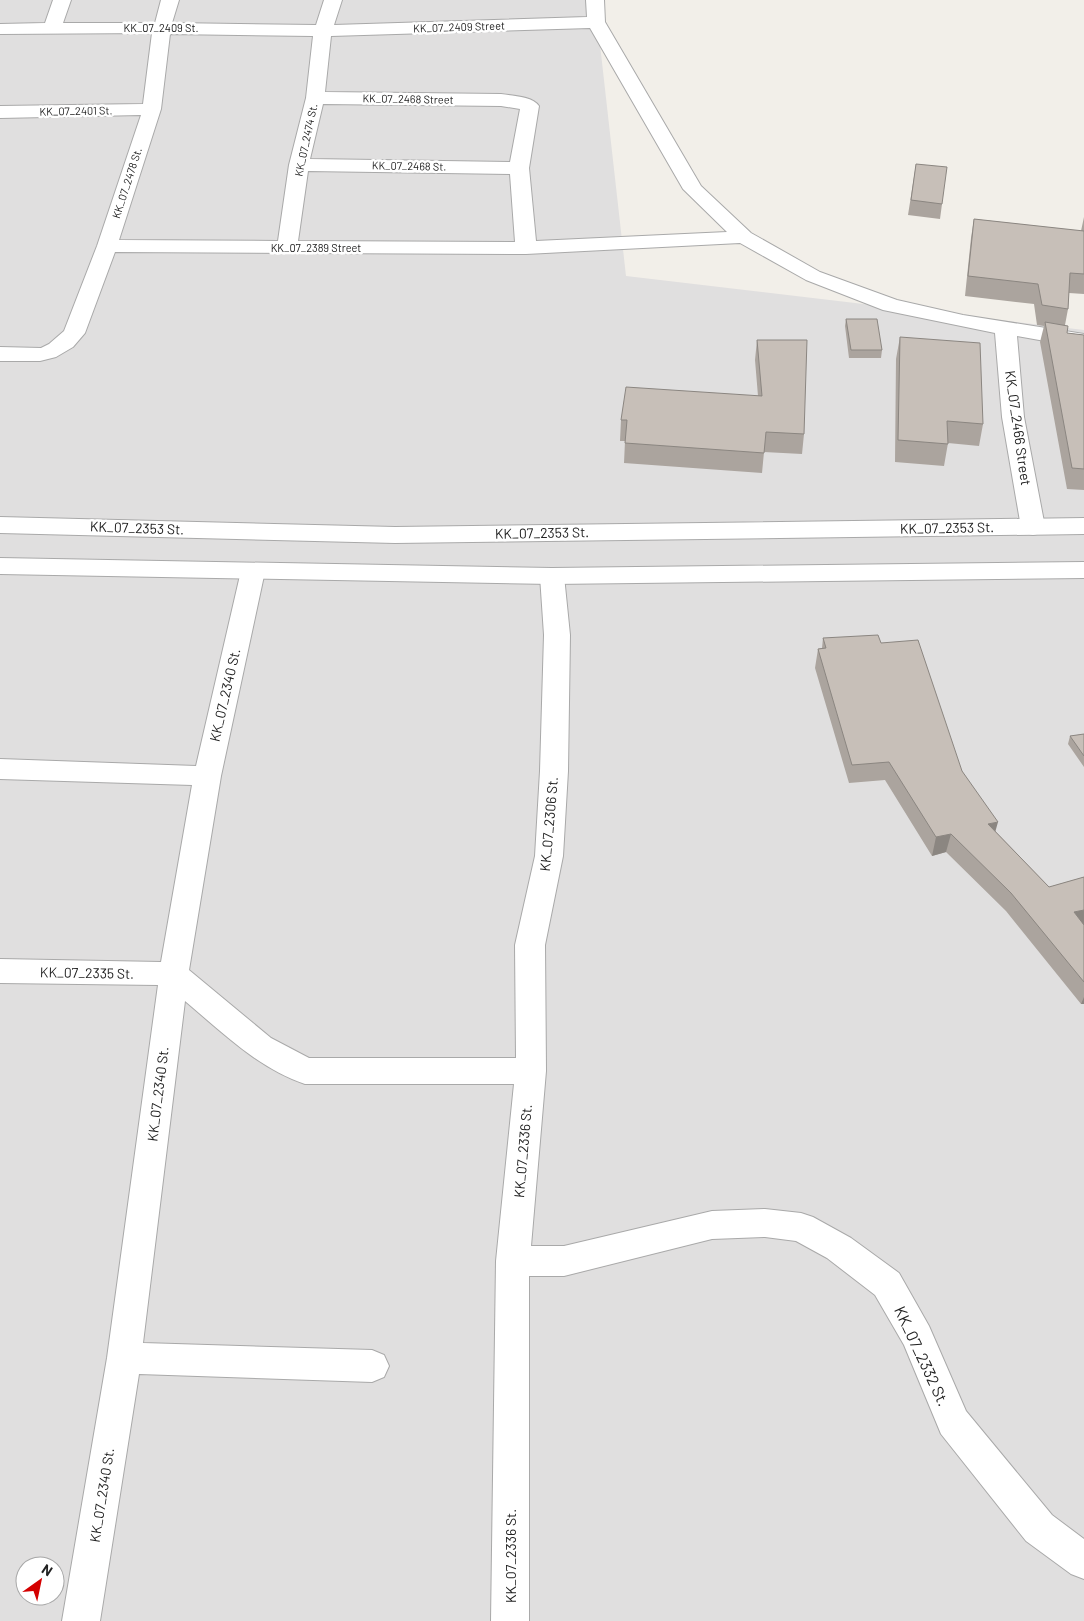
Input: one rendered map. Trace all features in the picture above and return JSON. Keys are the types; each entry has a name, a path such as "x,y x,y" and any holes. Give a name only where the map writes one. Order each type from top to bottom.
{"street":[{"path":"52,29 62,0"},
{"name":"KK_07_2478 St.","path":"0,354 41,355 52,353 65,344 74,333 107,246 152,109 162,28 170,0"},
{"name":"KK_07_2474 St.","path":"287,248 299,165 315,98 323,31 333,0"},
{"path":"595,0 596,22 693,189 744,237 821,279 891,305 963,321 1084,340"},
{"name":"KK_07_2409 Street","path":"323,31 596,22"},
{"name":"KK_07_2409 St.","path":"0,29 162,28 323,31"},
{"name":"KK_07_2468 Street","path":"315,98 501,100 530,106 519,168"},
{"name":"KK_07_2401 St.","path":"0,112 152,109"},
{"name":"KK_07_2468 St.","path":"299,165 519,168"},
{"path":"519,168 526,248"},
{"name":"KK_07_2389 Street","path":"107,246 526,248 744,237"},
{"name":"KK_07_2466 Street","path":"1005,328 1014,417 1033,527"},
{"name":"KK_07_2353 St.","path":"0,525 396,535 1084,526"},
{"path":"0,566 552,576 1084,570"},
{"name":"KK_07_2340 St.","path":"81,1621 124,1358 174,974 207,776 252,571"},
{"name":"KK_07_2306 St.","path":"531,1071 530,944 549,856 554,771 557,635 552,576"},
{"path":"0,768 207,776"},
{"name":"KK_07_2335 St.","path":"0,971 174,974"},
{"path":"174,974 260,1047 305,1071 531,1071"},
{"name":"KK_07_2336 St.","path":"510,1621 513,1261 531,1071"},
{"name":"KK_07_2332 St.","path":"513,1261 564,1261 712,1225 765,1223 801,1227 839,1248 887,1284 917,1337 953,1422 999,1481 1040,1528 1084,1561"},
{"path":"124,1358 372,1366"}],"shaded area":[{"path":"0,0 595,0 626,276 1084,330 1084,1621 0,1621"}],"building":[{"path":"916,164 947,167 942,204 911,200"},
{"path":"974,219 1084,231 1084,274 1070,273 1068,309 1042,305 1038,284 968,276"},
{"path":"846,319 877,319 882,350 851,350"},
{"path":"1045,322 1068,326 1067,333 1084,335 1084,469 1072,468"},
{"path":"900,337 980,343 983,424 947,421 948,444 898,440"},
{"path":"757,340 807,340 804,434 766,432 764,453 625,443 627,420 621,420 626,387 762,396"},
{"path":"878,635 881,643 918,640 962,771 998,822 988,824 1049,887 1084,877 1084,910 1074,912 1084,925 1084,982 1011,893 951,834 936,837 889,762 852,765 818,649 826,648 823,638"},
{"path":"1084,734 1084,756 1070,736"}]}
